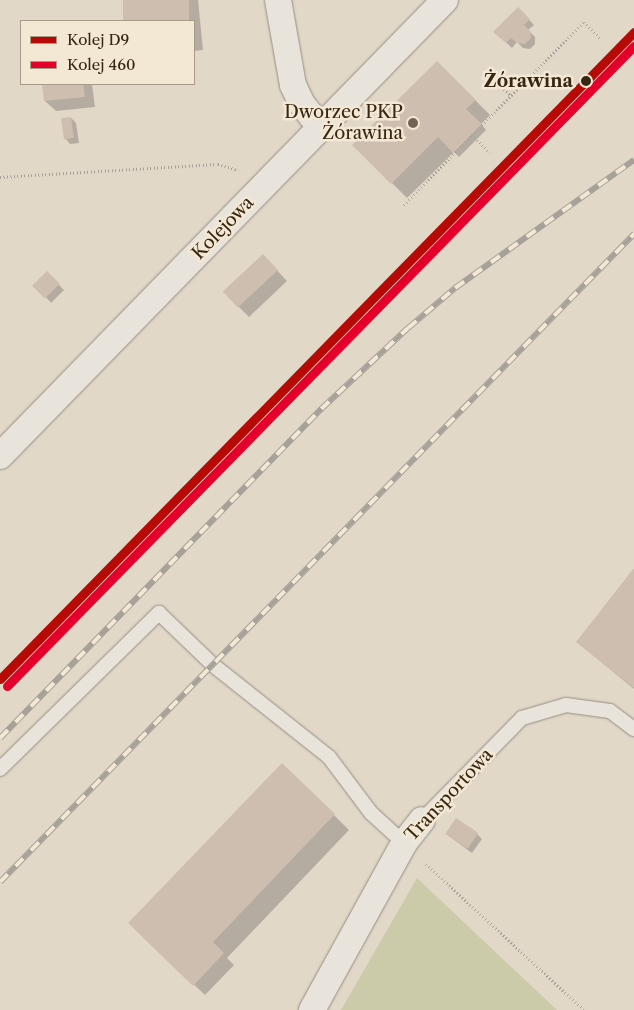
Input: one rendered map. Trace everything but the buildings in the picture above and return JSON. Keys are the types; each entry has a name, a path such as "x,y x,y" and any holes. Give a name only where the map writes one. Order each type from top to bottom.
{"street":[{"path":"278,0 293,85 302,104 321,128"},
{"name":"Kolejowa","path":"0,456 445,0"},
{"name":"Transportowa","path":"312,1010 404,843 422,820"}],"lane":[{"path":"0,769 159,613 213,665 330,757 372,813 404,843"},
{"name":"Transportowa","path":"422,820 522,718 566,705 610,711 634,729"}],"path":[{"path":"404,205 584,22 601,39"},
{"path":"485,73 511,96"},
{"path":"472,135 490,152"},
{"path":"0,177 218,164 246,173"},
{"path":"404,843 584,1010"}],"green space":[{"path":"417,878 557,1010 341,1010"}],"railway":[{"path":"0,738 321,409 408,328 455,288 634,160"},
{"path":"0,882 634,234"}],"rail line":[{"name":"D9","path":"0,679 634,32"},
{"name":"460","path":"7,686 634,46"}],"place":[{"name":"Żórawina","path":"586,81"},
{"name":"Dworzec PKP Żórawina","path":"413,123"}]}
